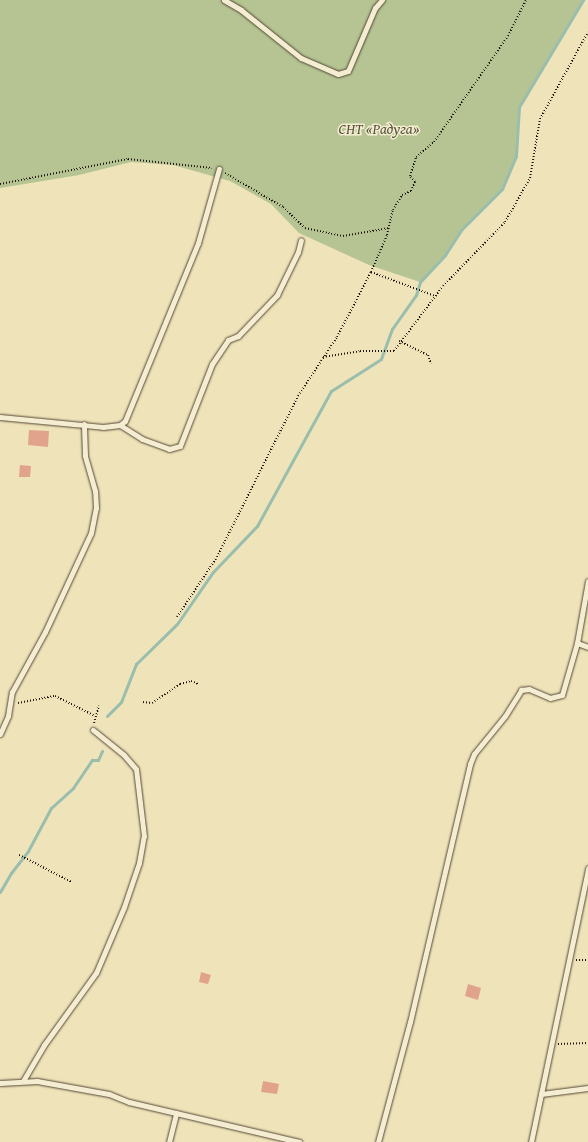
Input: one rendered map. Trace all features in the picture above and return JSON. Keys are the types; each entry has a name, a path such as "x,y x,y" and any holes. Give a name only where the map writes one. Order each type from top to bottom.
{"lane":[{"path":"224,0 241,10 301,58 338,74 348,71 375,8 382,0"},
{"path":"120,425 131,413 198,243 219,169"},
{"path":"0,417 84,424 120,425 142,439 169,449 180,446 212,364 228,340 238,336 277,295 298,252 301,240"},
{"path":"0,734 5,728 12,692 45,632 91,533 96,508 95,491 85,455 84,424"},
{"path":"378,1142 410,1022 470,764 474,754 505,716 520,690 529,689 550,698 562,695 577,643 588,581"},
{"path":"577,643 588,647"},
{"path":"23,1081 44,1045 96,973 124,907 139,863 144,836 136,769 124,755 93,730"},
{"path":"531,1142 588,868"},
{"path":"0,1083 37,1081 109,1094 129,1102 299,1142"},
{"path":"541,1094 588,1088"},
{"path":"169,1142 176,1113"}],"path":[{"path":"177,617 217,557 298,396 322,357 337,337 371,272 389,228 393,210 402,195 411,191 415,182 410,176 416,157 434,142 508,36 526,0"},
{"path":"322,357 360,351 394,351 399,341 435,296 473,257 508,216 530,178 540,119 588,32"},
{"path":"0,184 128,159 187,164 219,169 283,207 305,228 343,236 389,228"},
{"path":"371,272 435,296"},
{"path":"399,341 428,355 431,364"},
{"path":"143,702 152,703 180,684 191,681 198,684"},
{"path":"9,705 55,696 95,716 99,706"},
{"path":"19,855 72,882"},
{"path":"569,961 588,960"},
{"path":"551,1044 588,1043"}],"green space":[{"name":"СНТ «Радуга»","path":"0,0 583,0 519,107 516,156 502,189 462,229 445,255 420,282 369,265 299,233 271,204 230,181 173,165 131,162 79,175 0,188"}],"building":[{"path":"29,430 49,431 48,447 28,445"},
{"path":"20,465 31,466 30,477 19,477"},
{"path":"201,972 211,975 208,984 199,982"},
{"path":"468,984 481,988 478,1000 465,996"},
{"path":"263,1081 279,1084 277,1094 261,1092"}],"waterway":[{"path":"107,716 121,702 136,664 177,624 213,572 257,526 331,391 381,359 392,329 416,295 420,282 445,255 462,229 502,189 516,156 519,107 583,0"},
{"path":"0,892 11,873 28,851 51,808 73,788 92,760 98,760 102,751"}]}
